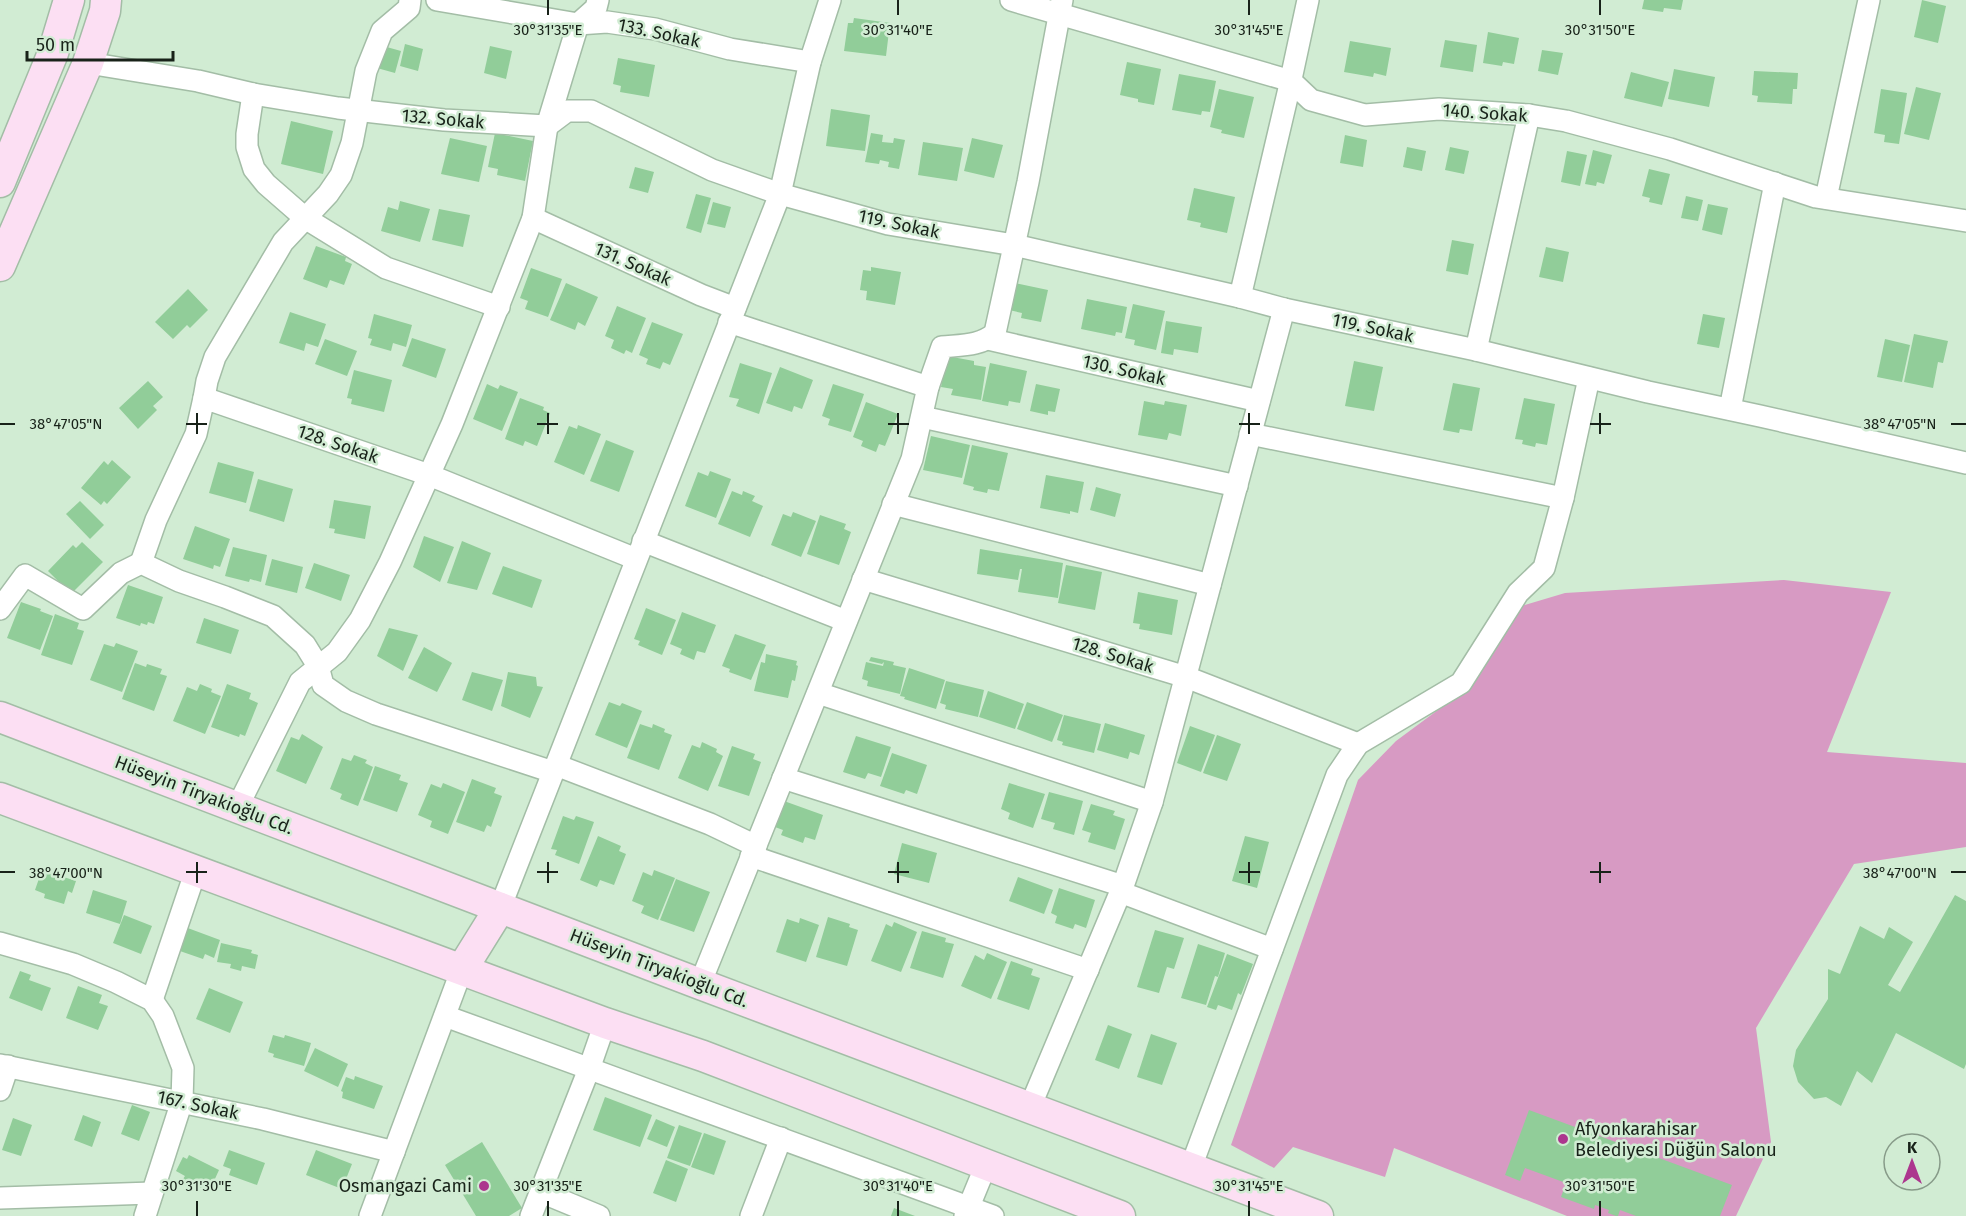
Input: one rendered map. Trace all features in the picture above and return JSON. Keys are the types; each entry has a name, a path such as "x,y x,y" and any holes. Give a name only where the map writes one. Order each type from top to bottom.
{"street":[{"path":"0,182 53,53 69,0"},
{"path":"0,266 88,63 105,11 106,0"},
{"path":"0,609 25,575 83,609 121,573 141,564 156,520 196,434 207,381 215,357 283,242 327,194 341,175 352,143 366,70 382,31 409,8 410,0"},
{"name":"133. Sokak","path":"437,0 578,24 607,22 655,28 730,49 810,62"},
{"path":"237,808 300,682 337,652 360,620 390,562 452,424 533,218 547,126 578,24 596,8 598,0"},
{"path":"370,1216 462,969 500,908 780,194 810,62 830,0"},
{"name":"140. Sokak","path":"1011,0 1061,7 1291,81 1311,100 1365,115 1439,109 1529,115 1566,121 1670,149 1826,198 1966,221"},
{"path":"1240,297 1308,0"},
{"path":"1826,198 1869,0"},
{"path":"700,984 912,459 928,387 942,346 971,344 988,339 994,333 1028,182 1061,7"},
{"name":"132. Sokak","path":"88,63 198,81 253,94 358,110 444,120 547,126"},
{"path":"253,94 247,134 250,160 259,177 305,218 386,268 499,306"},
{"path":"547,126 567,111 591,111 712,170 780,194"},
{"path":"1476,350 1529,115"},
{"path":"1730,410 1774,183"},
{"name":"119. Sokak","path":"780,194 888,224 1014,245 1284,309 1476,350 1589,378 1966,463"},
{"name":"131. Sokak","path":"533,218 701,295 732,315 928,387"},
{"path":"1030,1107 1122,889 1152,802 1284,309"},
{"name":"130. Sokak","path":"988,339 1259,401"},
{"path":"1191,1167 1337,775 1358,744 1461,683 1518,594 1544,568 1563,498 1589,378"},
{"name":"128. Sokak","path":"204,398 846,621"},
{"path":"922,417 1237,486"},
{"path":"1251,434 1563,498"},
{"path":"894,504 1210,585"},
{"path":"141,564 179,581 273,616 304,645 318,666 323,685 346,701 376,714 555,768 710,824 754,851 1088,970"},
{"name":"128. Sokak","path":"863,579 1186,677 1358,744"},
{"path":"818,693 1152,802"},
{"name":"Hüseyin Tiryakioğlu Cd.","path":"0,717 700,984 1318,1216"},
{"path":"783,778 1122,889 1272,949"},
{"path":"0,798 605,1023 704,1056 1120,1216"},
{"path":"152,1000 196,870"},
{"path":"0,943 73,964 152,1000 163,1016 183,1068 182,1101 145,1216"},
{"path":"445,1016 781,1138 966,1211 993,1216"},
{"path":"531,1216 605,1023"},
{"path":"0,1090 4,1066"},
{"name":"167. Sokak","path":"4,1066 182,1101 394,1152"},
{"path":"751,1216 781,1138"},
{"path":"966,1211 986,1165"},
{"path":"541,1192 576,1212 599,1216"},
{"path":"0,1198 152,1193"}],"shaded area":[{"path":"1784,580 1891,592 1827,752 1966,763 1966,847 1854,864 1756,1028 1771,1142 1736,1216 1567,1216 1394,1148 1385,1177 1293,1147 1274,1168 1231,1145 1358,780 1396,741 1469,687 1518,607 1565,593"}],"building":[{"path":"1644,0 1683,0 1681,10 1664,8 1663,12 1642,9"},
{"path":"1922,0 1946,6 1938,43 1914,37"},
{"path":"854,18 890,23 886,56 844,51 848,23 853,23"},
{"path":"1488,32 1519,38 1514,64 1503,62 1502,66 1483,63"},
{"path":"1445,40 1477,45 1473,72 1440,67"},
{"path":"1350,41 1391,48 1386,76 1374,73 1373,77 1344,72"},
{"path":"405,44 423,49 418,71 400,66"},
{"path":"383,46 401,51 395,73 377,68"},
{"path":"490,46 512,51 506,79 484,73"},
{"path":"1542,50 1563,53 1558,75 1538,71"},
{"path":"618,58 655,65 649,97 620,92 621,86 613,84"},
{"path":"1127,62 1161,69 1154,105 1120,95"},
{"path":"1674,69 1715,77 1709,107 1668,99"},
{"path":"1754,71 1798,73 1797,89 1793,89 1792,104 1757,102 1758,96 1752,95"},
{"path":"1631,72 1669,82 1662,107 1624,98"},
{"path":"1179,74 1216,81 1210,112 1202,111 1201,115 1172,110"},
{"path":"1916,87 1941,93 1929,140 1904,134"},
{"path":"1219,89 1254,97 1244,138 1221,133 1222,130 1210,127"},
{"path":"1881,89 1907,93 1899,144 1884,142 1885,135 1874,133"},
{"path":"831,109 870,115 865,151 826,146"},
{"path":"291,121 333,131 323,174 281,164"},
{"path":"495,133 533,141 525,181 497,175 498,169 488,167"},
{"path":"871,133 883,135 882,142 893,143 894,138 905,140 899,169 888,167 889,162 880,160 879,164 865,162"},
{"path":"1345,135 1367,140 1363,167 1340,163"},
{"path":"450,138 487,146 479,182 441,174"},
{"path":"972,138 1003,145 994,178 964,171"},
{"path":"923,142 963,148 957,181 918,175"},
{"path":"1407,147 1426,151 1422,171 1403,167"},
{"path":"1450,147 1469,151 1464,174 1445,170"},
{"path":"1593,150 1612,155 1604,184 1597,182 1596,186 1585,184"},
{"path":"1567,151 1587,155 1580,186 1561,182"},
{"path":"635,167 654,172 648,193 629,188"},
{"path":"1649,169 1670,174 1662,205 1649,202 1650,198 1642,196"},
{"path":"1194,188 1235,197 1227,233 1200,227 1201,223 1187,220"},
{"path":"696,194 711,198 701,233 686,228"},
{"path":"1686,196 1703,200 1698,221 1681,218"},
{"path":"400,201 430,209 420,242 381,231 388,207 398,210"},
{"path":"713,202 731,207 725,228 707,224"},
{"path":"1708,204 1728,208 1722,235 1702,230"},
{"path":"439,209 470,215 463,247 432,240"},
{"path":"1452,240 1474,244 1468,275 1446,271"},
{"path":"316,246 346,257 345,261 352,264 344,285 330,280 327,288 303,279"},
{"path":"1546,247 1569,252 1563,282 1539,277"},
{"path":"871,267 901,272 895,305 866,300 867,291 860,290 863,270 871,271"},
{"path":"531,268 562,279 548,317 525,309 528,301 520,298"},
{"path":"1006,281 1048,290 1041,322 1021,318 1022,313 1000,308"},
{"path":"566,283 598,297 585,326 578,322 575,330 550,320"},
{"path":"188,289 208,310 190,328 187,325 173,339 155,322"},
{"path":"1087,299 1127,307 1122,333 1116,332 1115,336 1081,329"},
{"path":"1133,304 1165,311 1156,350 1134,345 1135,340 1125,338"},
{"path":"617,306 646,318 632,353 626,350 624,354 611,348 614,340 605,336"},
{"path":"290,312 326,324 318,347 306,343 304,351 279,343"},
{"path":"374,314 412,325 406,347 393,343 391,351 370,345 372,339 368,338"},
{"path":"1703,314 1725,318 1719,348 1697,344"},
{"path":"1166,321 1202,327 1198,353 1174,349 1173,355 1161,353"},
{"path":"652,322 683,334 670,365 663,362 660,369 646,364 648,359 639,355"},
{"path":"1914,334 1948,341 1943,363 1938,362 1933,388 1904,382"},
{"path":"412,338 446,349 436,378 402,366"},
{"path":"325,339 357,351 347,376 315,364"},
{"path":"1885,339 1910,345 1902,382 1877,377"},
{"path":"947,356 974,361 974,365 986,367 981,400 951,395 953,389 941,387"},
{"path":"1354,361 1383,367 1374,411 1345,406"},
{"path":"740,363 772,373 759,414 736,406 739,399 729,397"},
{"path":"990,363 1027,371 1020,403 1009,401 1008,406 982,401"},
{"path":"780,367 813,380 802,409 794,406 792,412 766,403"},
{"path":"354,370 392,380 384,412 351,404 352,399 347,398"},
{"path":"148,381 163,397 153,406 157,410 138,429 119,408"},
{"path":"1453,383 1480,388 1472,431 1460,429 1459,433 1443,430"},
{"path":"487,384 498,389 500,385 518,392 502,431 473,419"},
{"path":"833,384 864,394 851,432 828,425 830,419 822,416"},
{"path":"1036,384 1060,389 1055,412 1048,411 1048,415 1030,411"},
{"path":"520,398 544,407 543,410 550,413 537,446 525,441 523,446 505,439"},
{"path":"1524,398 1555,404 1547,445 1536,443 1535,447 1522,444 1523,440 1515,439"},
{"path":"1144,401 1164,405 1165,401 1187,405 1181,436 1169,433 1167,440 1138,435"},
{"path":"866,402 898,414 885,446 879,444 876,452 861,446 863,441 853,437"},
{"path":"578,425 601,434 584,475 554,462 569,426 577,429"},
{"path":"931,436 970,445 962,478 923,470"},
{"path":"606,440 634,451 619,492 590,481"},
{"path":"972,445 1008,453 999,491 988,489 987,493 973,490 974,487 963,484"},
{"path":"112,460 131,477 107,504 104,501 101,505 81,488 104,461 108,465"},
{"path":"218,462 254,472 246,503 209,493"},
{"path":"710,471 731,479 716,518 685,506 698,472 708,476"},
{"path":"1046,475 1084,482 1078,513 1070,511 1070,514 1040,508"},
{"path":"258,479 293,489 284,522 249,511"},
{"path":"1096,487 1121,494 1115,517 1090,510"},
{"path":"732,491 742,495 743,491 755,496 752,501 763,506 750,537 718,524"},
{"path":"334,500 371,506 365,539 334,533 335,529 329,528"},
{"path":"80,501 104,525 90,539 66,514"},
{"path":"793,512 816,521 801,557 771,545 783,514 791,517"},
{"path":"820,515 846,524 844,529 851,532 839,565 807,554"},
{"path":"195,526 230,539 220,567 214,565 213,569 183,559"},
{"path":"424,536 454,547 440,582 413,567"},
{"path":"462,541 491,553 477,590 447,583"},
{"path":"82,542 103,562 71,594 48,571 73,545 76,548"},
{"path":"233,547 267,555 261,582 250,579 249,582 225,576"},
{"path":"980,549 1063,563 1058,598 1018,592 1022,569 1020,569 1018,580 977,574"},
{"path":"272,559 303,567 297,593 265,585"},
{"path":"314,563 350,575 341,601 305,588"},
{"path":"1066,565 1102,572 1095,610 1058,603"},
{"path":"503,566 542,580 532,608 492,594"},
{"path":"128,585 163,597 154,624 141,623 140,626 116,618"},
{"path":"1138,592 1178,600 1172,635 1139,629 1140,624 1133,623"},
{"path":"21,602 53,616 40,650 7,638"},
{"path":"646,608 676,620 662,655 638,645 640,641 634,639"},
{"path":"682,612 716,625 705,653 697,651 694,660 680,654 682,649 670,644"},
{"path":"55,614 79,623 77,629 84,631 72,665 41,655"},
{"path":"204,618 239,630 231,654 196,643"},
{"path":"389,628 418,635 403,671 377,656"},
{"path":"735,634 766,645 751,680 729,672 730,669 722,666"},
{"path":"116,643 138,651 122,692 90,680 104,644 114,647"},
{"path":"424,647 452,663 437,692 408,678"},
{"path":"766,654 797,661 795,681 792,680 788,698 754,691 761,662 765,663"},
{"path":"871,657 894,662 893,665 906,668 900,694 867,686 868,681 862,679 866,662 883,666 884,662 882,664 869,661"},
{"path":"135,663 162,669 160,674 167,676 154,711 122,699"},
{"path":"909,668 945,680 936,709 900,696"},
{"path":"472,672 503,680 492,711 462,700"},
{"path":"508,672 536,677 537,686 543,687 530,718 501,706"},
{"path":"946,681 984,690 978,717 945,709 946,705 940,703"},
{"path":"200,684 221,696 205,734 173,721 187,687 197,691"},
{"path":"227,684 251,693 249,699 258,703 245,736 240,734 239,737 211,727"},
{"path":"988,691 1024,704 1015,729 979,717"},
{"path":"609,702 620,706 622,703 642,711 627,748 595,735"},
{"path":"1027,702 1063,715 1052,742 1017,729"},
{"path":"1064,715 1101,724 1094,753 1062,745 1063,742 1057,740"},
{"path":"1105,723 1145,735 1139,755 1130,752 1128,759 1097,750"},
{"path":"640,724 652,728 653,724 672,735 659,770 627,758"},
{"path":"1190,726 1215,735 1201,772 1177,763"},
{"path":"302,734 323,747 306,784 276,771 291,737 299,740"},
{"path":"1217,735 1241,744 1227,781 1203,773"},
{"path":"856,736 891,747 881,777 868,773 865,779 843,772"},
{"path":"702,742 717,749 716,752 723,756 708,791 678,778 692,745 700,748"},
{"path":"732,746 755,754 753,759 761,762 749,796 718,786"},
{"path":"892,753 927,765 917,794 906,790 904,794 880,786"},
{"path":"354,755 367,760 365,763 373,767 358,806 340,799 342,794 330,789 342,758 351,761"},
{"path":"375,766 401,775 399,780 408,783 397,812 363,800"},
{"path":"472,779 496,788 494,793 502,796 491,827 487,825 484,832 456,822"},
{"path":"443,783 465,792 448,834 430,827 432,821 418,815 431,784 441,788"},
{"path":"1009,783 1045,794 1033,828 1008,819 1010,813 1001,809"},
{"path":"1049,792 1083,801 1074,835 1053,829 1055,823 1041,819"},
{"path":"784,801 823,815 815,840 805,837 803,843 781,835 783,830 775,827"},
{"path":"1091,804 1115,811 1113,815 1125,819 1115,850 1088,842 1091,833 1082,830"},
{"path":"563,816 574,820 576,816 594,822 579,864 555,855 557,850 551,849"},
{"path":"598,836 621,846 619,851 626,854 614,885 600,880 597,887 580,880"},
{"path":"1245,836 1269,842 1257,888 1232,881"},
{"path":"902,843 937,853 929,883 894,874"},
{"path":"42,870 76,881 72,893 68,891 64,904 44,898 45,894 35,890"},
{"path":"654,870 675,878 658,920 641,913 644,906 632,901 643,872 652,876"},
{"path":"1018,877 1053,890 1044,914 1009,901"},
{"path":"676,879 710,892 694,932 660,920"},
{"path":"1059,888 1095,900 1086,928 1075,924 1073,929 1055,923 1057,916 1051,913"},
{"path":"93,890 127,901 120,924 86,913"},
{"path":"1955,895 1966,901 1966,1064 1964,1069 1896,1033 1872,1083 1857,1071 1841,1106 1826,1097 1814,1099 1798,1082 1793,1066 1796,1050 1828,999 1828,969 1840,974 1860,926 1884,939 1889,927 1913,942 1888,985 1900,992"},
{"path":"124,915 152,926 141,954 113,943"},
{"path":"828,917 850,924 849,927 858,930 847,966 816,957"},
{"path":"800,918 819,925 806,962 776,952 787,919 799,923"},
{"path":"894,922 917,932 901,972 871,961 886,924 892,927"},
{"path":"185,927 220,940 214,958 205,954 203,959 177,950"},
{"path":"1155,930 1184,938 1174,969 1167,967 1159,993 1137,987"},
{"path":"922,931 946,938 945,942 954,944 943,978 910,968"},
{"path":"221,943 252,950 251,953 258,955 255,969 242,966 241,971 230,968 231,964 217,962"},
{"path":"1198,944 1225,953 1206,1005 1181,998"},
{"path":"987,953 1007,962 991,999 961,986 975,955 984,960"},
{"path":"1227,954 1253,964 1241,995 1238,993 1232,1010 1218,1005 1216,1010 1207,1007"},
{"path":"1011,961 1033,969 1031,975 1040,978 1029,1010 997,999"},
{"path":"20,971 31,975 29,980 51,988 42,1011 9,998"},
{"path":"78,986 102,995 99,1003 108,1006 98,1030 66,1018"},
{"path":"209,988 243,1002 230,1033 196,1019"},
{"path":"1108,1025 1132,1034 1119,1069 1095,1060"},
{"path":"1151,1034 1177,1043 1162,1085 1137,1077"},
{"path":"273,1035 284,1038 285,1035 311,1043 304,1066 273,1057 274,1054 268,1052"},
{"path":"315,1048 348,1064 338,1087 304,1071"},
{"path":"355,1076 383,1086 374,1109 342,1098 343,1092 341,1091 346,1077 354,1080"},
{"path":"605,1097 652,1115 640,1147 593,1130"},
{"path":"132,1105 150,1112 139,1141 121,1134"},
{"name":"Afyonkarahisar Belediyesi Düğün Salonu","path":"1529,1110 1732,1185 1720,1216 1636,1216 1620,1210 1616,1216 1608,1213 1609,1210 1595,1205 1594,1209 1561,1197 1566,1183 1525,1168 1520,1181 1505,1175"},
{"path":"83,1115 101,1122 92,1147 74,1140"},
{"path":"13,1118 32,1125 21,1156 2,1150"},
{"path":"656,1119 675,1127 667,1147 647,1139"},
{"path":"679,1125 702,1133 690,1166 667,1158"},
{"path":"704,1133 726,1141 714,1175 691,1167"},
{"name":"Osmangazi Cami","path":"482,1142 522,1208 509,1216 476,1216 445,1165"},
{"path":"229,1150 265,1163 257,1185 229,1175 231,1169 223,1166"},
{"path":"316,1150 352,1164 342,1189 306,1175"},
{"path":"189,1155 219,1170 209,1192 183,1179 185,1176 176,1171 183,1157 187,1159"},
{"path":"666,1160 688,1169 676,1202 653,1193"},
{"path":"894,1208 915,1216 891,1216"}],"place":[{"name":"Afyonkarahisar Belediyesi Düğün Salonu","path":"1563,1139"},
{"name":"Osmangazi Cami","path":"484,1186"}]}
